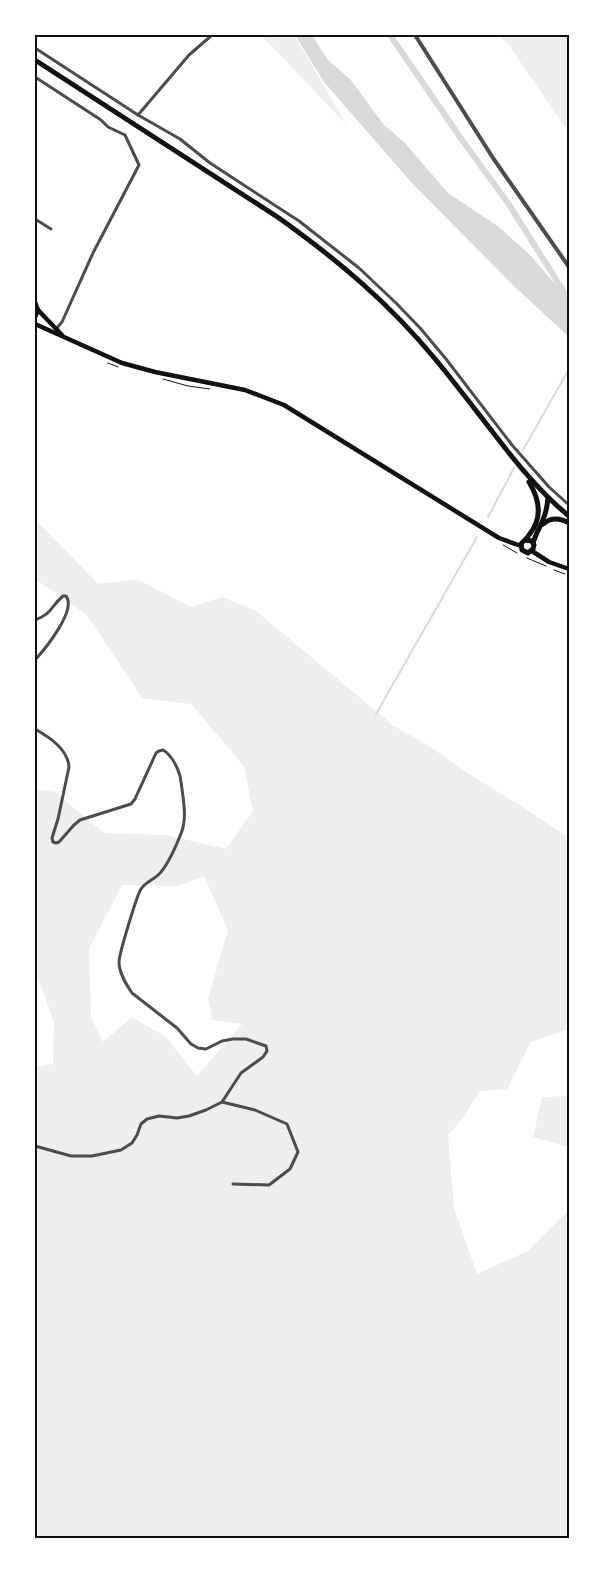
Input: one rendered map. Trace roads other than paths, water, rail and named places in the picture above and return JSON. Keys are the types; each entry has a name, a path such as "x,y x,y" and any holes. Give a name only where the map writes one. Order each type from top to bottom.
{"main road":[{"path":"35,60 279,218 341,264 388,306 416,336 520,467 548,498 569,516"},
{"path":"35,302 38,310 65,338"},
{"path":"35,317 38,310"},
{"path":"35,324 122,363 155,372 245,390 284,405 499,538 521,546 524,552 532,551 549,562 569,569"},
{"path":"520,467 533,488 538,500 539,509 536,523 521,546"},
{"path":"532,551 533,543 547,510 548,498"},
{"path":"541,526 555,519 569,523"},
{"path":"526,540 530,540 533,543"}],"street":[{"path":"138,115 189,56 212,35"},
{"path":"416,35 493,158 569,267"},
{"path":"35,48 180,140 210,163 299,221 359,268 396,302 421,329 446,358 512,445 549,487 569,506"},
{"path":"35,77 101,120 108,127 125,135 139,165 93,253 62,322 56,329"},
{"path":"35,219 51,228"},
{"path":"35,620 44,617 50,612 63,596 69,599 53,640 35,660"},
{"path":"35,729 46,735 56,744 69,761 58,819 52,838 53,842 56,843 80,820 131,804 156,753 162,750 171,756 181,778 184,824 162,871 146,884 138,896 120,952 119,962 123,978 132,993 177,1028 191,1044 198,1048 206,1049 222,1041 246,1039 266,1046 267,1052 263,1058 242,1073 222,1102 189,1116 177,1118 159,1116 147,1119 141,1124 132,1143 121,1150 92,1156 71,1156 35,1146"},
{"path":"222,1102 255,1110 287,1124 298,1152 290,1169 269,1185 232,1184"}],"waterway":[{"path":"390,35 508,203 569,300"},
{"path":"523,450 569,369"},
{"path":"488,517 514,468"},
{"path":"376,714 477,537"}]}
